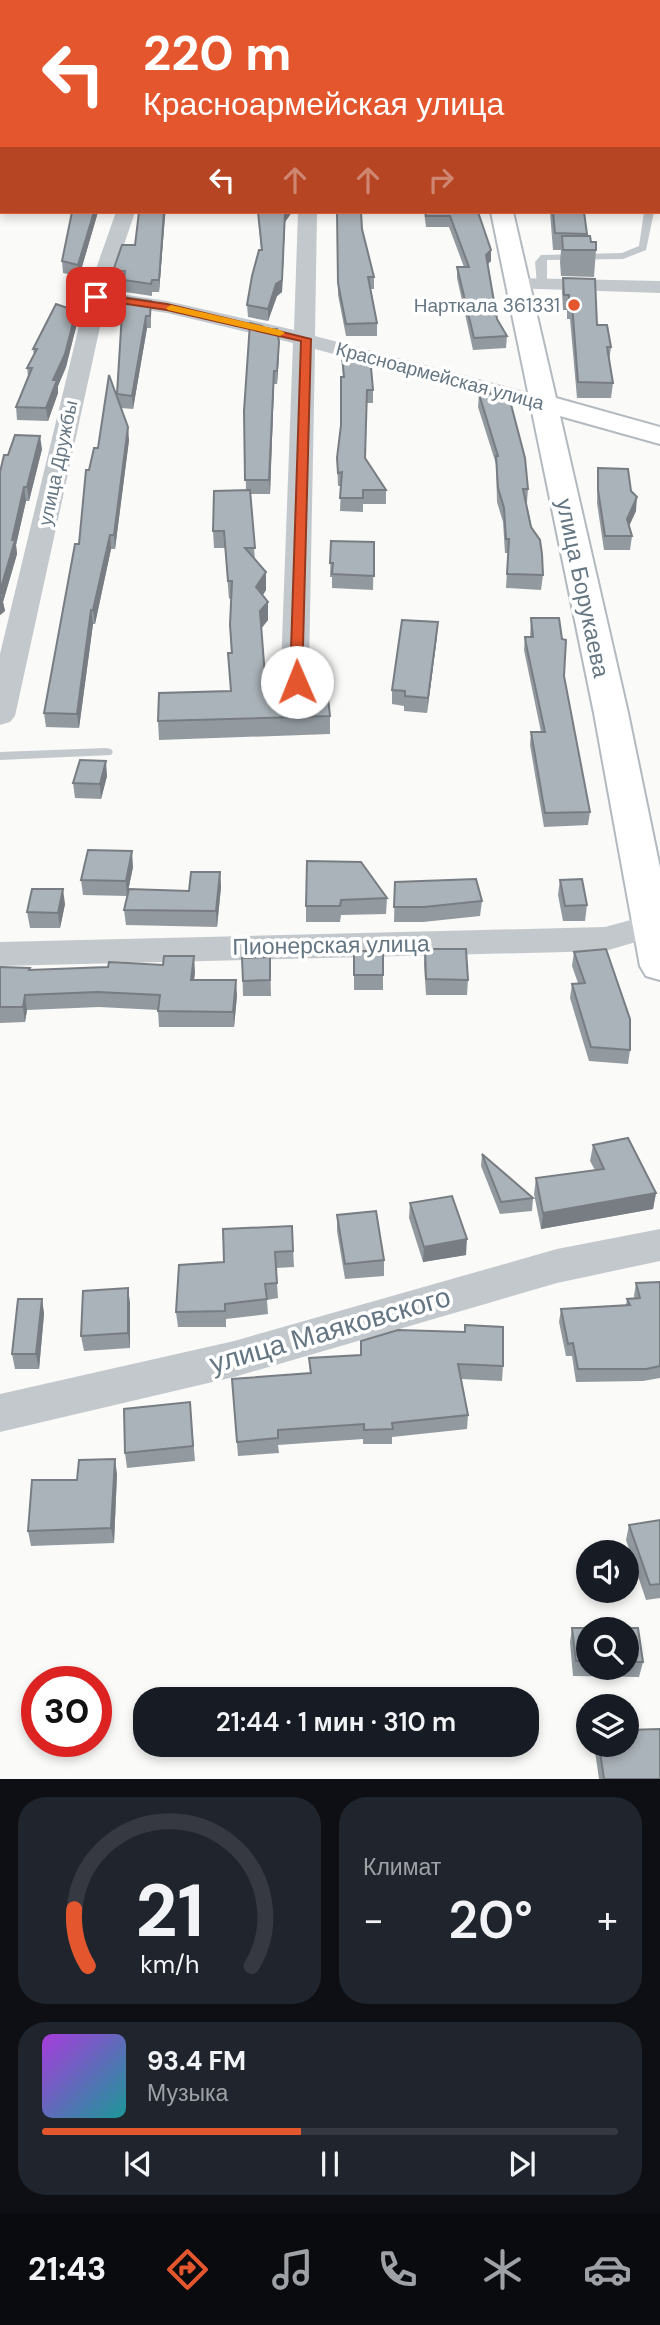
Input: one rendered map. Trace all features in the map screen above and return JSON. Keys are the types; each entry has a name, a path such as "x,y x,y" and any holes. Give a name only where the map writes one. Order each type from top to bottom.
{"street":[{"name":"улица Дружбы","path":"0,716 96,297 124,214"},
{"path":"308,696 297,682 295,668 309,214"},
{"name":"улица Борукаева","path":"503,214 530,284 543,403 656,925 660,966"},
{"path":"530,284 660,287"},
{"name":"Красноармейская улица","path":"96,297 167,307 306,339 660,436"},
{"name":"Пионерская улица","path":"0,954 605,939 656,925"},
{"name":"улица Маяковского","path":"0,1413 234,1359 556,1266 660,1245"}],"lane":[{"path":"530,284 544,257 623,256 643,248 649,214"},
{"path":"0,756 106,752"}],"building":[{"path":"72,214 93,214 78,265 62,261"},
{"path":"139,214 164,214 159,280 152,280 151,284 124,280 125,271 113,271 122,245 135,245"},
{"path":"258,214 285,214 282,280 276,284 268,309 247,305 259,250 262,250"},
{"path":"337,214 361,214 362,229 374,277 368,277 377,323 346,324 338,283"},
{"path":"479,214 491,250 486,255 497,319 507,336 474,338 457,267 469,267 450,216 426,216"},
{"path":"553,214 584,214 587,234 555,233"},
{"path":"562,236 590,236 591,242 596,242 596,250 563,250"},
{"path":"563,278 595,279 597,325 607,325 611,347 607,347 613,383 578,382 572,304 569,304 569,295 564,295"},
{"path":"123,297 151,301 132,396 117,394"},
{"path":"56,304 76,311 65,354 53,380 57,380 46,408 16,407 32,368 27,368 37,349 33,349"},
{"path":"250,323 262,326 261,330 277,329 279,342 277,371 274,371 269,480 245,480 244,411"},
{"path":"342,356 370,356 373,390 367,390 365,458 386,490 363,490 363,498 340,498 342,472 338,473 337,458 341,425 341,377 344,377"},
{"path":"109,375 128,427 114,535 110,535 91,610 77,714 44,713 75,544 79,544 86,470 89,470 94,448 98,448"},
{"path":"508,393 525,458 528,489 523,489 531,527 540,540 543,575 507,574 509,539 506,539 504,508 498,488 498,456 479,394"},
{"path":"15,435 40,436 27,487 24,487 12,540 15,540 0,591 0,472 4,455 8,455"},
{"path":"598,468 628,469 631,491 637,497 627,519 632,536 605,536 598,490"},
{"path":"250,490 255,548 245,548 266,572 256,587 268,602 260,611 266,690 327,689 330,716 158,721 159,693 231,691 228,653 232,653 232,581 228,581 224,531 213,531 214,491"},
{"path":"331,541 374,542 374,576 332,574"},
{"path":"531,618 559,618 562,639 566,640 564,676 590,812 545,813 531,732 545,732 525,637 533,637"},
{"path":"402,620 438,622 428,698 405,696 405,691 392,690"},
{"path":"80,760 106,761 100,784 73,783"},
{"path":"88,850 132,851 126,881 81,880"},
{"path":"307,861 361,862 387,898 341,900 340,906 306,906"},
{"path":"191,872 220,872 216,911 124,910 129,889 189,891"},
{"path":"476,879 482,901 394,907 395,882"},
{"path":"582,879 587,905 565,906 560,880"},
{"path":"32,889 63,889 58,913 27,912"},
{"path":"425,949 466,949 468,980 426,979"},
{"path":"606,949 630,1019 630,1050 591,1047 572,984 585,983 574,952"},
{"path":"354,951 383,951 383,975 354,975"},
{"path":"164,956 194,956 191,980 236,980 233,1012 158,1011 160,995 97,992 25,995 23,1007 0,1007 0,967 30,968 29,970 108,967 109,962 163,965"},
{"path":"270,957 270,980 243,981 242,958"},
{"path":"628,1138 656,1193 543,1213 536,1178 604,1169 593,1145"},
{"path":"482,1154 533,1198 501,1202"},
{"path":"452,1196 467,1239 424,1247 410,1203"},
{"path":"376,1211 384,1260 345,1264 337,1215"},
{"path":"292,1226 293,1251 275,1252 277,1283 265,1284 267,1299 225,1304 225,1311 176,1312 179,1265 224,1262 223,1229"},
{"path":"660,1282 660,1366 646,1369 578,1369 573,1343 568,1344 561,1309 630,1305 627,1299 640,1298 636,1283"},
{"path":"128,1288 128,1333 81,1336 83,1291"},
{"path":"18,1299 42,1299 36,1354 12,1354"},
{"path":"465,1325 503,1327 503,1366 458,1364 468,1415 392,1423 393,1429 364,1430 364,1424 278,1430 278,1438 237,1442 232,1379 311,1373 309,1358 361,1355 361,1341 398,1330 465,1332"},
{"path":"190,1402 193,1446 125,1453 124,1409"},
{"path":"115,1459 111,1528 28,1531 32,1480 77,1480 79,1460"},
{"path":"660,1520 660,1584 650,1585 639,1554 639,1540 634,1540 629,1525"},
{"path":"572,1628 576,1628 576,1661"},
{"path":"639,1635 643,1662 639,1662"},
{"path":"660,1729 660,1779 604,1779 601,1757 639,1757 639,1730"}],"slow traffic":[{"path":"171,308 280,333"}],"place":[{"name":"Нарткала 361331","path":"574,305"}],"route":[{"path":"96,297 167,307 306,339 295,668 297,682"}]}
